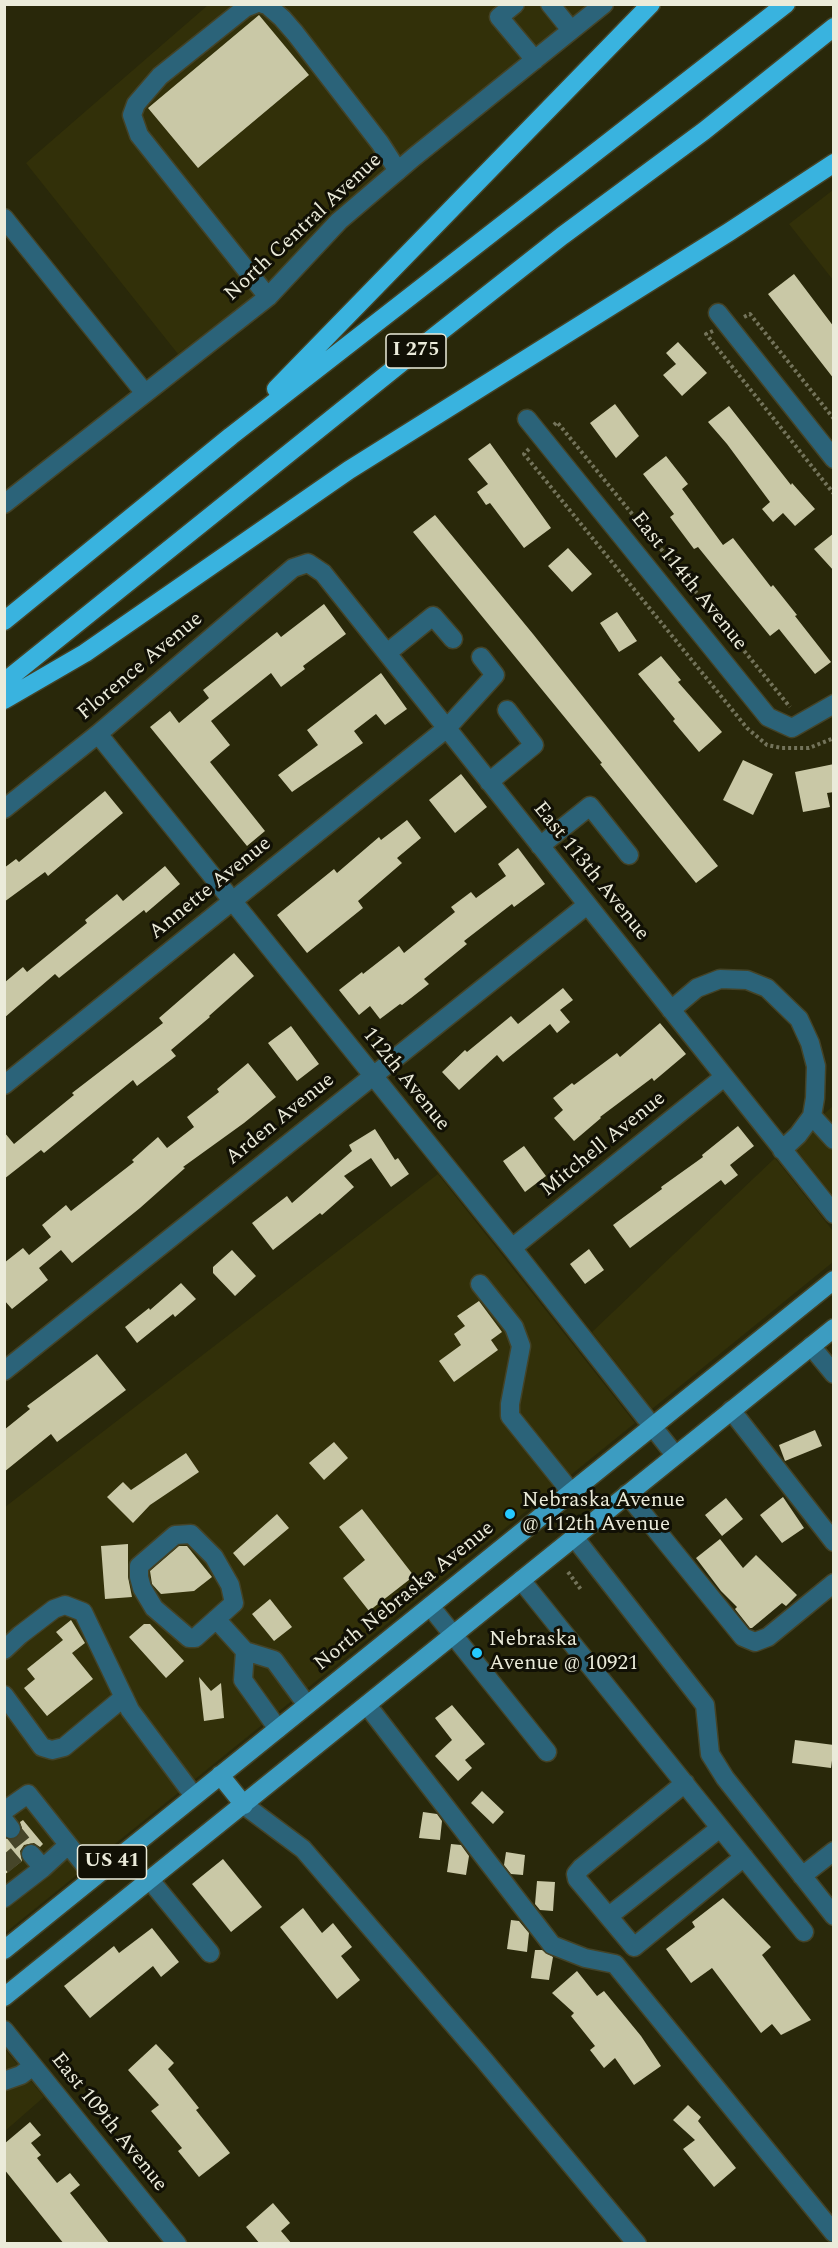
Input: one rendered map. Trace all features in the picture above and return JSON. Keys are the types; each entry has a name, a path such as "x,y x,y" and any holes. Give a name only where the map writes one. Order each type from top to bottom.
{"highway":[{"path":"231,436 651,4"},
{"name":"I 275","path":"4,621 231,436 786,4"},
{"name":"I 275","path":"4,682 449,325 562,236 704,131 834,27"},
{"path":"4,700 85,653 350,470 710,244 834,163"}],"main road":[{"name":"North Nebraska Avenue","path":"4,1950 834,1280"},
{"name":"US 41","path":"4,1997 834,1328"},
{"path":"220,1775 244,1805"}],"street":[{"path":"255,4 245,8 160,76 136,104 132,115 139,135 268,297"},
{"path":"263,4 282,18 380,143 398,171"},
{"path":"515,4 499,17 535,60"},
{"path":"550,4 571,30"},
{"name":"North Central Avenue","path":"4,504 268,297 339,221 414,157 604,4"},
{"path":"4,218 144,392"},
{"path":"723,319 834,459"},
{"name":"East 114th Avenue","path":"527,419 768,717 792,728"},
{"name":"East 113th Avenue","path":"308,563 323,573 834,1214"},
{"name":"Florence Avenue","path":"4,809 98,734 293,568 308,563"},
{"path":"387,653 433,616 453,639"},
{"name":"Annette Avenue","path":"4,1085 447,728 495,675 481,657"},
{"path":"792,728 834,704"},
{"path":"489,782 534,745 507,710"},
{"name":"112th Avenue","path":"98,734 512,1248 675,1455"},
{"path":"540,846 590,806 629,855"},
{"name":"Arden Avenue","path":"4,1371 587,905"},
{"path":"671,1010 697,988 720,979 747,980 767,988 799,1019 810,1043 816,1066 813,1116 782,1150"},
{"name":"Mitchell Avenue","path":"512,1248 724,1077"},
{"path":"813,1116 834,1140"},
{"path":"480,1284 514,1327 521,1346 510,1404 510,1416 571,1492"},
{"path":"811,1346 834,1374"},
{"path":"731,1410 834,1542"},
{"path":"627,1494 743,1637 755,1642 768,1637 834,1583"},
{"path":"190,1534 214,1557 230,1585 234,1603 216,1619 195,1638 189,1638 154,1608 142,1588 139,1566 175,1535 190,1534"},
{"path":"574,1537 705,1705 710,1754 725,1778 834,1916"},
{"path":"521,1580 804,1932"},
{"path":"4,1650 54,1609 64,1605 83,1612 130,1710 194,1796"},
{"path":"429,1606 547,1752"},
{"path":"216,1619 245,1651 274,1660 307,1705"},
{"path":"245,1651 243,1680 278,1729"},
{"path":"4,1695 42,1747 52,1750 64,1747 124,1697"},
{"path":"367,1705 552,1945 585,1958 615,1964 834,2233"},
{"path":"685,1784 581,1868 576,1874 577,1880 634,1947 744,1857"},
{"path":"4,1811 28,1794 94,1877"},
{"path":"244,1805 303,1849 484,2060 637,2244"},
{"path":"609,1916 720,1828"},
{"path":"7,1891 21,1874 37,1861 68,1845"},
{"path":"802,1876 834,1851"},
{"path":"150,1880 210,1953"},
{"name":"East 109th Avenue","path":"4,2030 177,2244"},
{"path":"4,2081 21,2075 33,2066"}],"path":[{"path":"834,419 750,314 723,319 706,334 834,494"},
{"path":"557,422 783,697 790,709 794,748"},
{"path":"568,1572 582,1591"}],"shaded area":[{"path":"208,5 588,5 331,214 262,290 178,354 26,163"},
{"path":"833,190 833,280 789,224"},
{"path":"833,1106 833,1196 791,1143"},
{"path":"775,1158 833,1231 833,1262 652,1409 592,1332"},
{"path":"438,1174 635,1423 5,1933 5,1507"},
{"path":"4,2048 44,2097 5,2131 4,2131"}],"building":[{"path":"259,15 309,75 198,168 148,108"},
{"path":"794,274 834,327 834,379 768,294"},
{"path":"678,342 707,373 682,396 663,375 676,364 666,353"},
{"path":"615,404 639,436 616,458 590,423"},
{"path":"729,406 791,485 792,483 815,509 795,526 783,513 773,522 762,509 770,502 708,422"},
{"path":"490,443 551,528 524,548 490,503 486,505 477,492 488,484 468,459"},
{"path":"666,456 688,484 682,489 723,545 733,538 771,587 773,585 797,615 795,616 831,662 815,674 779,629 770,636 698,547 694,549 670,517 674,514 643,474"},
{"path":"435,515 718,866 696,883 600,764 602,763 413,532"},
{"path":"834,533 834,571 814,549"},
{"path":"568,548 592,574 572,592 548,566"},
{"path":"324,604 346,634 303,666 305,669 281,687 271,673 211,721 230,745 210,762 265,831 247,846 150,727 170,711 179,723 209,698 203,690 277,632 281,637"},
{"path":"617,612 637,641 619,652 600,623"},
{"path":"661,656 681,680 678,682 722,732 699,752 638,674"},
{"path":"381,673 407,709 385,725 376,714 354,731 363,743 292,792 278,775 318,745 307,730"},
{"path":"743,760 773,774 753,815 723,800"},
{"path":"834,764 834,792 827,793 830,807 803,812 795,772"},
{"path":"461,774 487,807 455,833 429,800"},
{"path":"105,791 123,813 48,876 45,872 4,902 4,868 16,859 19,862"},
{"path":"407,820 421,838 397,858 402,863 358,901 363,908 307,953 277,915 334,869 337,873 379,837 381,840"},
{"path":"518,848 545,884 514,907 512,904 464,941 467,944 424,979 429,984 402,1005 400,1004 380,1019 370,1006 359,1015 339,990 399,946 404,953 455,912 451,907 471,892 476,898 506,876 498,864"},
{"path":"165,866 180,884 146,913 144,910 59,978 55,974 4,1018 4,983 23,967 27,972 87,923 85,920 117,894 123,901"},
{"path":"234,953 254,976 171,1050 176,1056 137,1086 133,1080 44,1153 41,1150 4,1179 4,1132 14,1144 74,1095 72,1093 163,1023 159,1018"},
{"path":"563,988 573,1000 560,1010 570,1022 557,1033 550,1024 503,1062 497,1055 459,1090 442,1072 465,1050 467,1052 511,1016 518,1024"},
{"path":"660,1023 686,1054 654,1081 652,1078 600,1117 574,1141 554,1118 563,1110 553,1098 617,1053 620,1057"},
{"path":"291,1026 319,1064 297,1081 268,1043"},
{"path":"248,1063 276,1097 183,1167 185,1168 140,1208 72,1263 61,1250 39,1268 48,1280 12,1309 4,1300 4,1263 23,1248 29,1255 51,1237 42,1225 66,1205 71,1211 134,1162 132,1160 158,1137 167,1148 194,1127 187,1117 219,1092 217,1089"},
{"path":"738,1126 754,1146 730,1165 738,1175 725,1185 721,1180 630,1248 613,1225 703,1157 702,1155"},
{"path":"375,1129 395,1160 398,1158 409,1174 391,1187 371,1158 344,1176 354,1187 322,1215 320,1213 273,1250 252,1223 287,1196 292,1203 352,1151 349,1145"},
{"path":"524,1146 546,1176 525,1192 503,1161"},
{"path":"589,1249 604,1270 585,1284 570,1264"},
{"path":"232,1250 256,1276 235,1296 213,1273 213,1267"},
{"path":"181,1283 196,1299 175,1317 173,1314 137,1343 125,1327 149,1308 150,1310"},
{"path":"479,1301 502,1332 491,1340 498,1350 454,1382 439,1361 461,1345 454,1334 465,1326 457,1316"},
{"path":"97,1354 126,1390 57,1442 51,1434 4,1472 4,1430 30,1409 27,1406"},
{"path":"815,1430 822,1446 785,1461 779,1445"},
{"path":"334,1442 348,1458 324,1480 309,1463"},
{"path":"186,1453 199,1472 150,1505 133,1523 107,1497 123,1482 131,1490"},
{"path":"783,1497 804,1528 782,1543 760,1515"},
{"path":"726,1498 743,1519 722,1536 705,1515"},
{"path":"362,1509 414,1576 369,1611 343,1578 365,1560 339,1527"},
{"path":"277,1514 289,1528 244,1566 233,1553"},
{"path":"720,1539 743,1568 756,1555 797,1595 786,1606 782,1603 750,1628 735,1609 737,1607 721,1591 696,1558"},
{"path":"128,1544 128,1577 132,1597 105,1599 101,1546"},
{"path":"179,1546 187,1546 212,1577 194,1591 161,1594 152,1584 150,1571"},
{"path":"270,1599 292,1627 274,1641 252,1614"},
{"path":"71,1620 85,1643 72,1653 93,1679 47,1716 24,1688 35,1679 27,1669 63,1640 56,1632"},
{"path":"144,1624 150,1624 184,1661 166,1678 129,1637"},
{"path":"199,1677 211,1691 221,1683 224,1718 204,1721"},
{"path":"452,1705 485,1744 465,1760 472,1768 458,1781 435,1756 452,1740 435,1718"},
{"path":"795,1740 834,1745 831,1768 792,1763"},
{"path":"482,1791 504,1812 493,1824 471,1803"},
{"path":"423,1812 437,1814 442,1821 440,1840 419,1838"},
{"path":"23,1820 43,1844 40,1847 34,1843 24,1845 20,1851 22,1861 4,1875 4,1838 12,1840 18,1837 22,1828 20,1822"},
{"path":"451,1844 461,1845 469,1856 466,1875 447,1872"},
{"path":"506,1852 525,1855 523,1875 511,1874 504,1865"},
{"path":"223,1859 262,1907 231,1932 192,1884"},
{"path":"537,1881 555,1882 553,1911 540,1910 535,1904"},
{"path":"723,1898 771,1947 762,1955 811,2020 781,2035 772,2024 761,2033 712,1968 691,1983 666,1949 695,1927 692,1922"},
{"path":"303,1908 322,1933 333,1923 352,1947 341,1956 360,1980 337,1999 280,1927"},
{"path":"511,1920 519,1921 529,1933 527,1952 507,1949"},
{"path":"152,1928 179,1962 161,1977 153,1966 90,2018 64,1986 114,1946 119,1953"},
{"path":"535,1950 542,1950 553,1957 549,1980 531,1978"},
{"path":"577,1971 597,1996 604,1991 641,2036 661,2066 634,2085 615,2058 604,2068 590,2050 595,2046 571,2016 574,2013 552,1993"},
{"path":"156,2044 174,2063 168,2069 199,2108 196,2110 230,2153 199,2177 178,2151 182,2148 151,2111 159,2105 128,2070"},
{"path":"688,2105 701,2117 698,2121 736,2168 714,2187 683,2149 695,2140 673,2120"},
{"path":"30,2122 41,2135 31,2143 41,2155 37,2158 57,2183 70,2173 80,2185 70,2193 110,2244 64,2244 4,2169 4,2144"},
{"path":"273,2203 290,2223 281,2231 292,2244 260,2244 246,2227"}],"tunnel":[{"path":"11,1829 31,1854"},
{"path":"4,1854 15,1867"}],"place":[{"name":"Nebraska Avenue @ 112th Avenue","path":"510,1514"},
{"name":"Nebraska Avenue @ 10921","path":"477,1653"}]}
